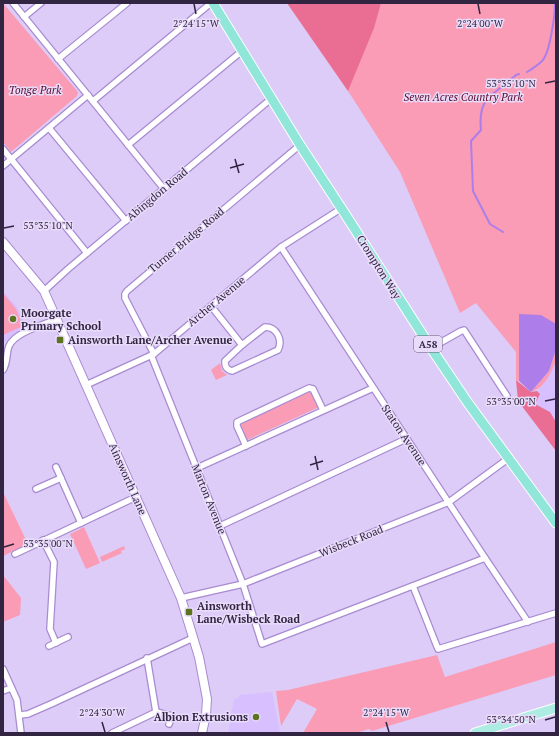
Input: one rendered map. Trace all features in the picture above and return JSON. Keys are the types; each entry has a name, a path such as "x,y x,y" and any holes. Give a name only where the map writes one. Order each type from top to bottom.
{"highway":[{"name":"Crompton Way","path":"212,3 300,145 431,348 468,403 556,523"}],"main road":[{"name":"Ainsworth Lane","path":"3,242 44,291 181,598 193,638 207,699 206,715 202,733"},
{"path":"475,733 556,708"}],"street":[{"path":"13,3 164,189"},
{"path":"24,17 41,3"},
{"path":"58,59 127,3"},
{"path":"92,101 212,3"},
{"path":"128,145 242,51"},
{"path":"3,166 88,95"},
{"name":"Abingdon Road","path":"44,291 87,253 272,98"},
{"path":"49,128 126,221"},
{"name":"Turner Bridge Road","path":"152,354 126,298 125,294 127,290 300,145"},
{"path":"3,149 87,253"},
{"name":"Archer Avenue","path":"86,385 152,354 281,247 342,208"},
{"name":"Staton Avenue","path":"281,247 406,439 528,622"},
{"path":"211,306 242,345"},
{"path":"3,370 9,346 15,338 57,319"},
{"path":"265,327 274,329 280,340 278,350 232,371 227,370 225,361 242,345 265,327"},
{"path":"431,348 464,330 507,396"},
{"name":"Marton Avenue","path":"152,354 243,584 262,644 413,586"},
{"path":"246,446 237,426 237,422 287,398 309,388 313,389 323,410"},
{"path":"197,468 373,388"},
{"path":"220,526 406,439"},
{"name":"Wisbeck Road","path":"181,598 243,584 449,502 509,458"},
{"path":"56,467 81,523"},
{"path":"36,489 60,478"},
{"path":"15,554 136,497"},
{"path":"43,540 54,562 50,629 56,643"},
{"path":"485,558 413,586 438,649 556,613"},
{"path":"49,646 68,637"},
{"path":"20,715 28,714 45,707 147,658 193,638"},
{"path":"147,658 156,712"},
{"path":"3,669 17,700 21,733"},
{"path":"3,691 11,688"},
{"path":"112,733 156,712 172,716 169,724"}],"shaded area":[{"path":"287,3 381,3 374,28 348,91"},
{"name":"Moorgate Primary School","path":"3,291 17,307 28,331 3,343"},
{"path":"519,314 541,315 556,324 555,353 549,371 531,392 519,381"},
{"path":"556,361 556,422 550,412 535,404 540,394 537,391 544,383"},
{"path":"516,380 531,392 537,391 540,394 535,404 550,412 556,422 556,451 518,401"},
{"name":"Albion Extrusions","path":"272,692 280,733 228,733 234,699 239,698 239,695"}],"green space":[{"name":"Tonge Park","path":"3,3 78,92 77,96 11,152 3,142"},
{"name":"Seven Acres Country Park","path":"287,3 556,3 556,324 519,314 519,381 516,380 516,352 476,303 460,313 400,172 348,91"},
{"name":"Moorgate Primary School","path":"3,293 16,309 23,326 3,335"},
{"path":"556,324 556,361 540,388 531,392 549,371 555,353"},
{"path":"220,363 222,371 227,375 216,380 211,370"},
{"path":"306,392 312,393 318,407 317,408 247,440 241,425 242,422"},
{"path":"3,492 28,544 3,556"},
{"path":"84,527 100,563 86,569 70,534"},
{"path":"124,546 125,549 121,551 122,553 102,562 100,557"},
{"path":"3,575 21,598 20,615 3,622"},
{"path":"556,642 556,675 372,731 369,729 356,733 303,733 317,709 297,699 281,726 276,691 288,690 437,655 445,677"}],"waterway":[{"path":"527,72 535,67 545,57 552,34 555,3"},
{"path":"503,232 490,224 473,191 471,141 481,130 480,123 482,109 485,102 491,95 519,74"}],"place":[{"name":"Moorgate Primary School","path":"13,319"},
{"name":"Ainsworth Lane/Archer Avenue","path":"60,340"},
{"name":"Ainsworth Lane/Wisbeck Road","path":"189,612"},
{"name":"Albion Extrusions","path":"256,717"}]}
